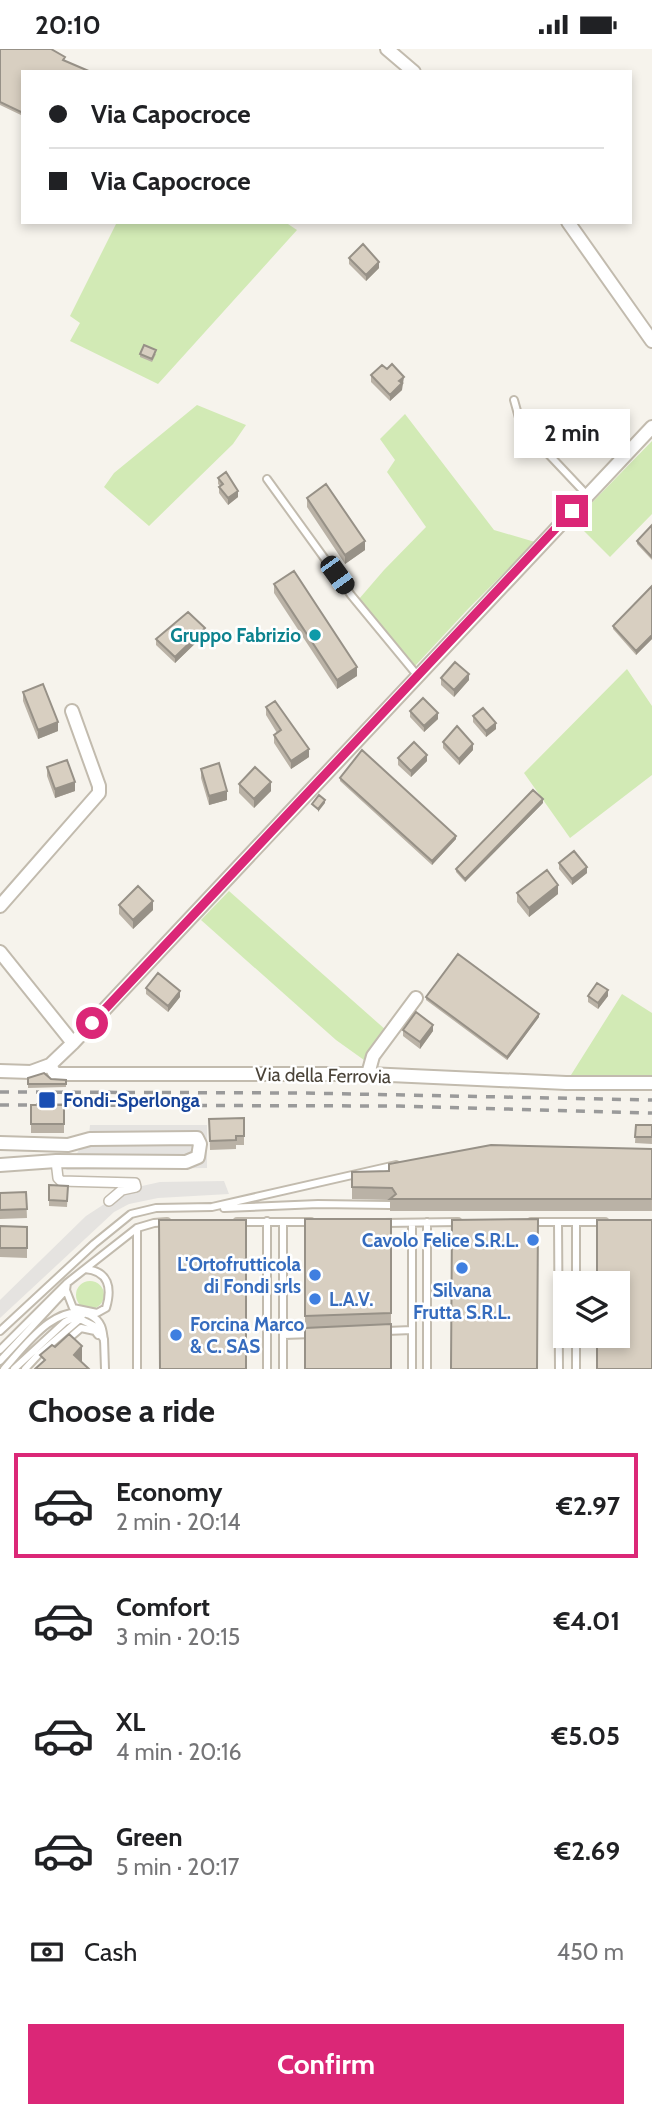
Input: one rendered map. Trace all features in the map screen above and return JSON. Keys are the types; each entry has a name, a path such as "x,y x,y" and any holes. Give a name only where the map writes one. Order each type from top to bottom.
{"street":[{"path":"387,49 412,70"},
{"path":"569,224 652,341"},
{"path":"50,1065 652,427"},
{"path":"0,906 99,793 99,786 72,711"},
{"path":"0,952 73,1043"},
{"path":"368,1074 373,1056 416,998"},
{"name":"Via della Ferrovia","path":"0,1071 31,1072 50,1065 55,1074 368,1074 565,1083 652,1083"},
{"path":"0,1143 72,1144 90,1139 197,1138 200,1144 198,1157 186,1162 56,1161 0,1165"},
{"path":"18,1144 18,1164"},
{"path":"72,1144 73,1162"},
{"path":"56,1161 58,1178 61,1181 135,1183 133,1188 122,1190 109,1201"}],"lane":[{"path":"514,400 521,425 587,495"},
{"path":"267,479 351,595 417,675"},
{"path":"212,1207 401,1164"},
{"path":"0,1331 122,1219 142,1210 318,1204 390,1205"},
{"path":"267,1221 267,1369"},
{"path":"0,1350 85,1269 137,1228 154,1223 179,1222"},
{"path":"230,1222 321,1222"},
{"path":"283,1222 283,1369"},
{"path":"373,1222 466,1222"},
{"path":"426,1222 426,1369"},
{"path":"519,1222 614,1222"},
{"path":"558,1222 559,1369"},
{"path":"576,1222 576,1271"},
{"path":"412,1223 412,1369"},
{"path":"137,1228 137,1369"},
{"path":"67,1287 73,1308 97,1313 106,1308 110,1294 109,1283 103,1275 85,1269"},
{"path":"0,1361 67,1287"},
{"path":"4,1369 27,1343 61,1314 79,1311 94,1317 102,1326 104,1342"},
{"path":"97,1313 104,1325 105,1369"},
{"path":"14,1369 65,1322 79,1315 93,1319 100,1327 104,1342"},
{"path":"25,1369 80,1319 98,1328 104,1342"},
{"path":"36,1369 81,1328 95,1331 104,1342"},
{"path":"373,1331 412,1330"},
{"path":"283,1335 322,1333"},
{"path":"576,1348 576,1369"}],"green space":[{"path":"116,224 288,224 297,230 158,384 70,341 80,323 70,316"},
{"path":"197,405 246,425 233,444 149,526 104,487 114,473"},
{"path":"405,414 494,530 535,542 415,666 359,599 426,527 387,472 395,460 380,439"},
{"path":"652,441 652,514 610,557 574,521"},
{"path":"627,669 652,706 652,775 570,838 524,773"},
{"path":"229,891 387,1031 364,1060 336,1040 201,920"},
{"path":"622,994 652,1013 652,1078 571,1075"},
{"path":"90,1281 100,1285 104,1295 100,1305 90,1309 80,1305 76,1295 80,1285"}],"shaded area":[{"path":"90,1125 207,1125 207,1168 66,1170 89,1135"},
{"path":"224,1181 229,1194 158,1198 129,1204 114,1212 0,1318 0,1300 86,1216 109,1201 133,1188 160,1182"}],"building":[{"path":"0,49 51,49 65,57 63,60 86,70 21,70 21,112 0,102"},
{"path":"363,244 379,262 366,275 349,258"},
{"path":"144,345 156,350 152,359 140,354"},
{"path":"392,364 404,377 399,381 402,383 390,395 371,375 382,365 387,369"},
{"path":"563,422 574,435 558,448 547,436"},
{"path":"226,472 238,491 228,498 219,487 223,484 218,478"},
{"path":"326,484 365,541 345,555 307,498"},
{"path":"652,525 652,557 637,541"},
{"name":"Gruppo Fabrizio","path":"294,571 357,667 337,680 274,584"},
{"path":"652,586 652,635 636,651 613,626"},
{"path":"188,612 205,628 175,657 156,639"},
{"path":"455,662 469,674 454,690 441,678"},
{"path":"43,684 58,722 38,730 23,692"},
{"path":"423,698 438,713 424,726 410,711"},
{"path":"275,701 309,749 291,761 274,735 281,730 266,707"},
{"path":"483,708 496,723 486,731 473,716"},
{"path":"457,726 473,744 459,759 443,742"},
{"path":"414,742 427,755 411,771 398,758"},
{"path":"362,750 456,836 432,861 340,778"},
{"path":"67,760 75,782 55,789 47,767"},
{"path":"219,763 227,791 209,796 201,769"},
{"path":"255,767 271,782 254,799 239,784"},
{"path":"533,790 543,799 465,879 456,869"},
{"path":"319,795 325,800 318,809 312,804"},
{"path":"574,851 587,867 572,879 559,863"},
{"path":"547,870 558,885 529,908 517,893"},
{"path":"138,886 153,901 133,920 119,905"},
{"path":"458,954 539,1014 507,1057 426,997"},
{"path":"158,973 180,991 168,1006 146,988"},
{"path":"597,983 608,990 598,1003 588,996"},
{"path":"416,1012 433,1025 420,1042 403,1030"},
{"path":"44,1073 51,1079 66,1080 66,1084 28,1084 28,1078"},
{"path":"31,1105 64,1105 64,1124 31,1124"},
{"path":"244,1118 244,1136 236,1136 236,1140 210,1141 209,1119"},
{"path":"636,1125 652,1125 652,1137 635,1137"},
{"path":"491,1145 652,1149 652,1199 390,1199 396,1194 392,1188 352,1187 352,1172 389,1171 389,1164"},
{"path":"49,1185 68,1186 67,1201 49,1200"},
{"path":"26,1192 27,1209 0,1210 0,1193"},
{"path":"305,1219 391,1219 391,1313 305,1316"},
{"path":"538,1219 537,1369 451,1369 452,1220"},
{"path":"159,1220 246,1220 246,1369 160,1369"},
{"path":"597,1220 652,1220 652,1369 597,1369 597,1348 630,1348 630,1271 597,1271"},
{"path":"0,1226 27,1227 27,1248 0,1248"},
{"path":"391,1324 391,1369 305,1369 305,1328"},
{"path":"69,1334 82,1346 74,1355 89,1369 35,1369 45,1360 40,1355 52,1345 55,1347"}],"railway":[{"path":"0,1092 303,1093 652,1100"},
{"path":"0,1105 399,1106 652,1113"}],"place":[{"name":"Gruppo Fabrizio","path":"315,635"},
{"name":"Fondi-Sperlonga","path":"47,1100"},
{"name":"Cavolo Felice S.R.L.","path":"533,1240"},
{"name":"Silvana Frutta S.R.L.","path":"462,1268"},
{"name":"L'Ortofrutticola di Fondi srls","path":"315,1275"},
{"name":"L.A.V.","path":"315,1299"},
{"name":"Forcina Marco & C. SAS","path":"176,1335"}],"route":[{"path":"92,1023 572,511"}]}
